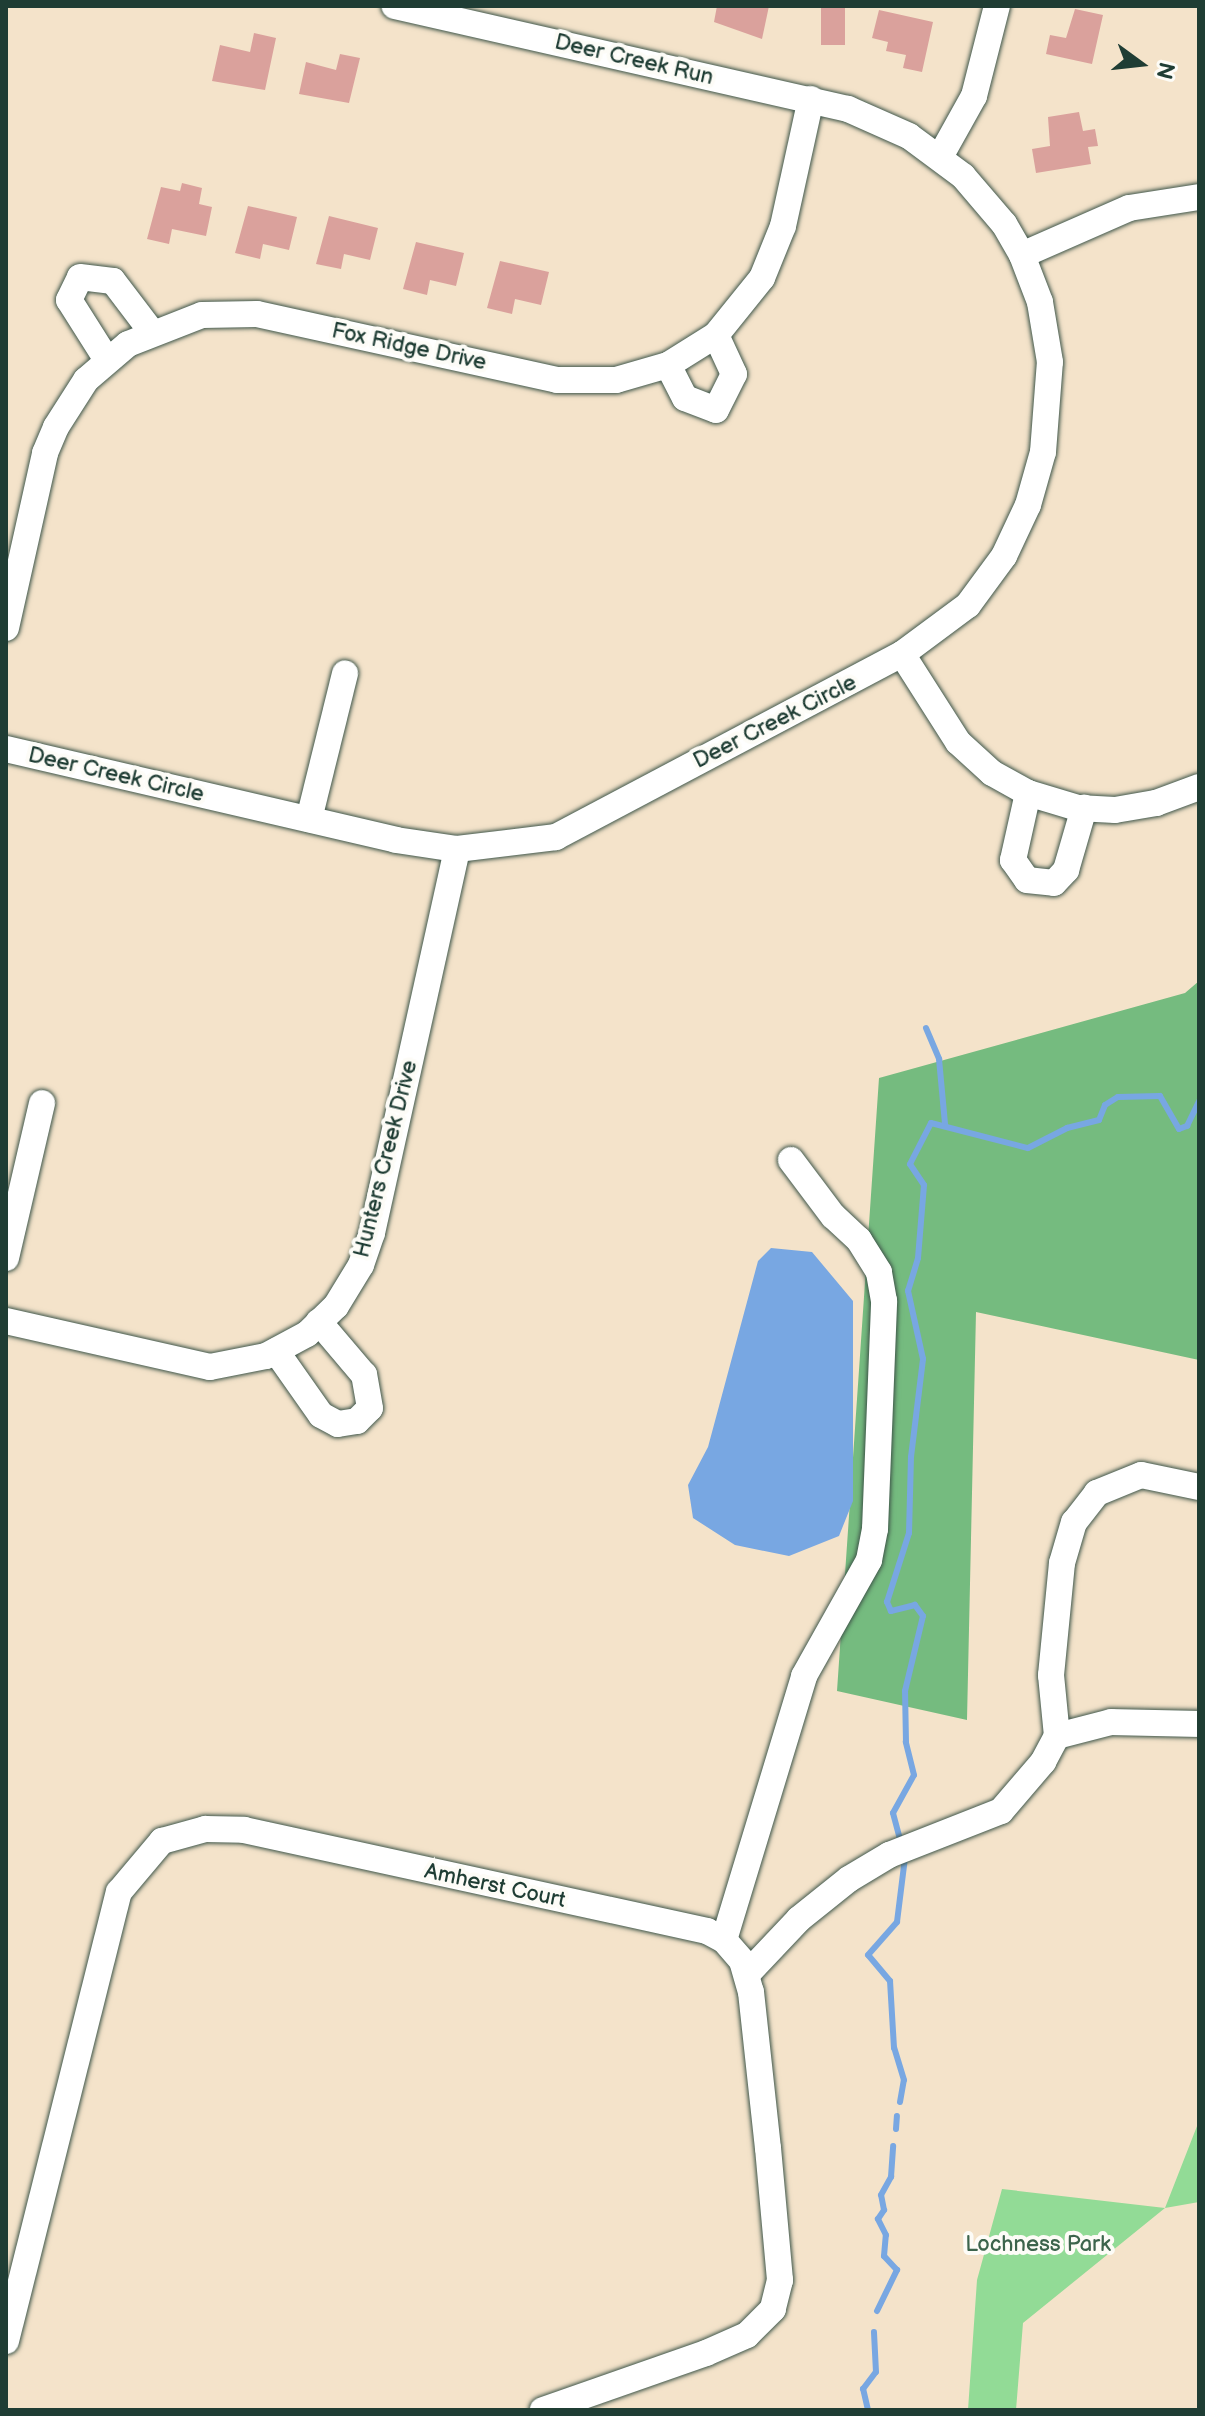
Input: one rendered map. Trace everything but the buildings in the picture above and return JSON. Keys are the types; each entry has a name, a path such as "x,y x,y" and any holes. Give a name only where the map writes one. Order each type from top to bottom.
{"street":[{"name":"Deer Creek Run","path":"395,6 811,99 872,117"},
{"path":"940,157 974,96 997,6"},
{"name":"Fox Ridge Drive","path":"6,628 45,453 69,403 107,360 151,331 202,315 257,314 557,380 616,380 668,365 716,335 751,296 774,253 811,99"},
{"name":"Deer Creek Circle","path":"6,749 309,819 457,849 556,837 902,654 951,621 987,582 1017,531 1037,479 1048,423 1050,362 1040,302 1022,255 985,200 940,157 872,117"},
{"path":"1022,255 1129,208 1199,197"},
{"path":"107,360 69,300 80,277 113,281 151,331"},
{"path":"668,365 685,398 716,410 734,374 716,335"},
{"path":"902,654 958,742 992,773 1028,793 1084,808 1135,808 1199,787"},
{"path":"309,819 345,673"},
{"path":"1028,793 1013,860 1027,880 1054,883 1066,870 1084,808"},
{"name":"Hunters Creek Drive","path":"6,1321 210,1367 276,1351 319,1322 361,1265 372,1233 457,849"},
{"path":"6,1258 42,1103"},
{"path":"543,2410 733,2341 763,2323 773,2309 780,2280 748,1973 724,1940 804,1676 869,1560 875,1529 884,1301 879,1272 859,1240 833,1216 791,1160"},
{"path":"276,1351 321,1415 338,1424 357,1421 370,1408 364,1375 319,1322"},
{"path":"748,1973 799,1919 849,1879 889,1855 1001,1811 1043,1762 1057,1736 1053,1615 1074,1522 1097,1493 1124,1478 1160,1476 1199,1487"},
{"path":"1057,1736 1111,1722 1199,1724"},
{"name":"Amherst Court","path":"6,2341 111,1911 130,1873 162,1841 205,1829 244,1830 629,1913 724,1940"}],"green space":[{"path":"1199,981 1199,1360 976,1312 967,1720 837,1691 879,1078 1185,993"},
{"path":"1199,2121 1199,2202 1165,2208"},
{"name":"Lochness Park","path":"1002,2189 1165,2208 1023,2323 1016,2410 968,2410 977,2280"}],"water":[{"path":"771,1248 812,1252 853,1301 853,1501 839,1536 789,1556 735,1545 693,1518 688,1485 708,1447 758,1261"}],"waterway":[{"path":"926,1028 939,1059 945,1124"},
{"path":"901,1843 893,1813 914,1775 906,1742 905,1691 923,1616 915,1605 891,1611 887,1602 909,1533 911,1457 923,1359 908,1291 918,1258 924,1185 910,1164 931,1123 1028,1148 1067,1128 1099,1120 1105,1105 1118,1097 1160,1096 1179,1129 1187,1126 1199,1101"},
{"path":"900,2102 904,2080 894,2048 890,1981 868,1955 897,1922 905,1858"},
{"path":"896,2129 897,2116"},
{"path":"877,2311 897,2270 884,2256 886,2235 878,2219 884,2210 881,2195 891,2177 893,2146"},
{"path":"868,2410 863,2389 876,2372 874,2332"}]}
